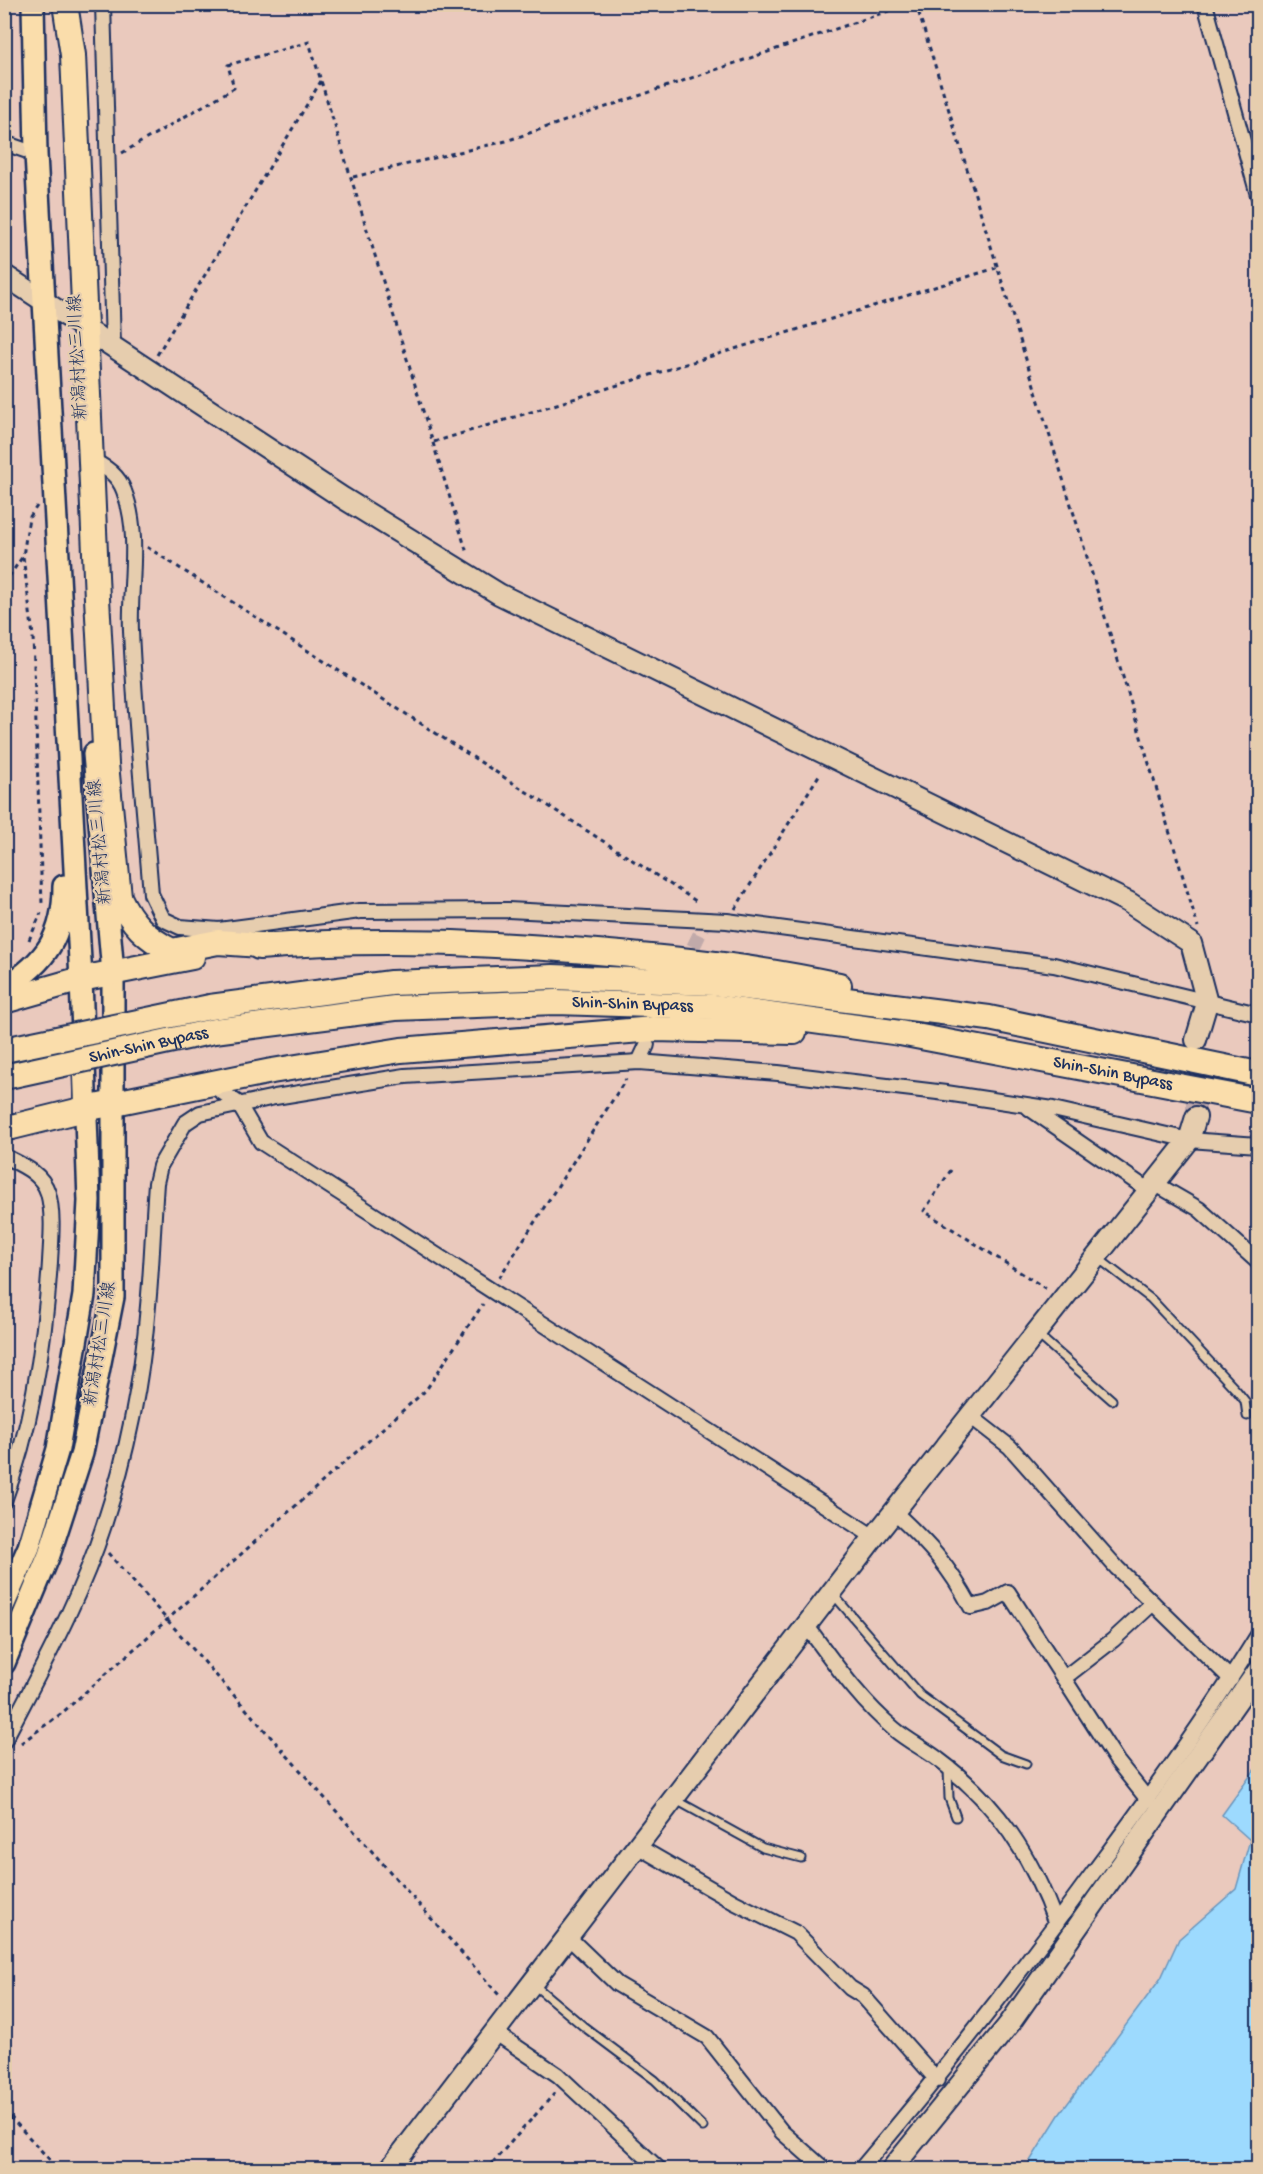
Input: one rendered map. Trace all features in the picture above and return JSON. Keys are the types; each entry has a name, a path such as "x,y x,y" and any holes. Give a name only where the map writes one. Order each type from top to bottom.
{"highway":[{"path":"64,4 73,55 88,459 106,764 118,897 127,915 140,931 172,951 223,936 273,946"},
{"path":"4,1001 81,979 227,950 388,940 537,947 666,958 784,973 989,1018"},
{"name":"Shin-Shin Bypass","path":"4,1050 210,1007 391,983 553,977 713,983 989,1018 1258,1074"},
{"name":"Shin-Shin Bypass","path":"4,1077 214,1031 395,1008 556,1002 713,1007 900,1033 1258,1101"},
{"path":"6,1136 85,1109 401,1050 535,1037 653,1029 900,1033"}],"main road":[{"name":"新潟村松三川線","path":"4,1604 29,1547 58,1449 84,1295 89,1201 81,979 36,154 33,4"},
{"name":"新潟村松三川線","path":"4,1663 49,1555 82,1454 112,1297 113,973 95,764 88,459"},
{"path":"4,988 32,971 49,949 64,911 64,836 60,775 69,756"}],"street":[{"path":"103,4 113,346"},
{"path":"1205,4 1258,195"},
{"path":"4,143 36,154"},
{"path":"4,276 343,498 476,580 554,622 1128,902 1191,944 1207,1003 1196,1040"},
{"path":"88,459 113,472 124,488 129,506 133,538 131,629 151,894 163,919 180,927 223,936 360,911 508,910 727,921 1054,964 1258,1014"},
{"path":"704,925 727,921"},
{"path":"639,1062 647,1045"},
{"path":"9,1744 97,1545 120,1469 142,1362 156,1183 160,1166 185,1123 200,1113 238,1103 405,1076 639,1062 789,1074 1025,1105 1189,1140 1258,1145"},
{"path":"210,1084 238,1103 261,1142 874,1537"},
{"path":"1025,1105 1151,1187 1198,1209 1258,1262"},
{"path":"389,2169 831,1592 1189,1140 1196,1117"},
{"path":"4,1156 33,1170 48,1192 51,1232 46,1317 19,1453 4,1501"},
{"path":"969,1415 1010,1447 1102,1551 1231,1679"},
{"path":"894,1512 931,1546 955,1577 972,1607 988,1603 1008,1592 1117,1761 1148,1800"},
{"path":"1064,1678 1113,1640 1153,1603"},
{"path":"806,1625 850,1683 894,1729 985,1798 1024,1854 1043,1887 1056,1924"},
{"path":"860,2169 937,2080 1056,1924 1148,1800 1231,1679 1258,1635"},
{"path":"891,2169 1010,2023 1258,1671"},
{"path":"638,1846 734,1902 796,1933 850,1989 863,1996 937,2080"},
{"path":"567,1936 616,1984 707,2037 782,2132 825,2169"},
{"path":"493,2031 566,2081 660,2169"}],"lane":[{"path":"1095,1256 1151,1299 1175,1323 1238,1391 1245,1401 1247,1416"},
{"path":"1035,1333 1112,1400"},
{"path":"831,1592 920,1695 1001,1755 1026,1764"},
{"path":"947,1767 948,1798 956,1817"},
{"path":"674,1799 763,1848 801,1857"},
{"path":"531,1982 583,2026 655,2080 703,2127"}],"path":[{"path":"352,177 506,141 909,4"},
{"path":"916,4 996,268 1082,537 1200,934 1191,944"},
{"path":"109,161 234,88 228,65 309,42 476,580"},
{"path":"148,369 321,81"},
{"path":"434,442 996,268"},
{"path":"26,945 42,909 42,886 33,636 22,556 29,518 53,479"},
{"path":"133,538 727,921 830,758"},
{"path":"4,584 22,556"},
{"path":"9,1744 62,1713 166,1618 426,1390 639,1062"},
{"path":"951,1170 924,1211 1062,1299"},
{"path":"97,1545 111,1555 511,2008"},
{"path":"486,2169 566,2081"},
{"path":"4,2110 59,2169"}],"water":[{"path":"1258,1765 1258,2169 1025,2169 1059,2115 1161,1978 1179,1939 1236,1889 1250,1840 1222,1815"}],"tunnel":[{"path":"684,966 704,925"},
{"path":"1196,1048 1196,1117"}]}
